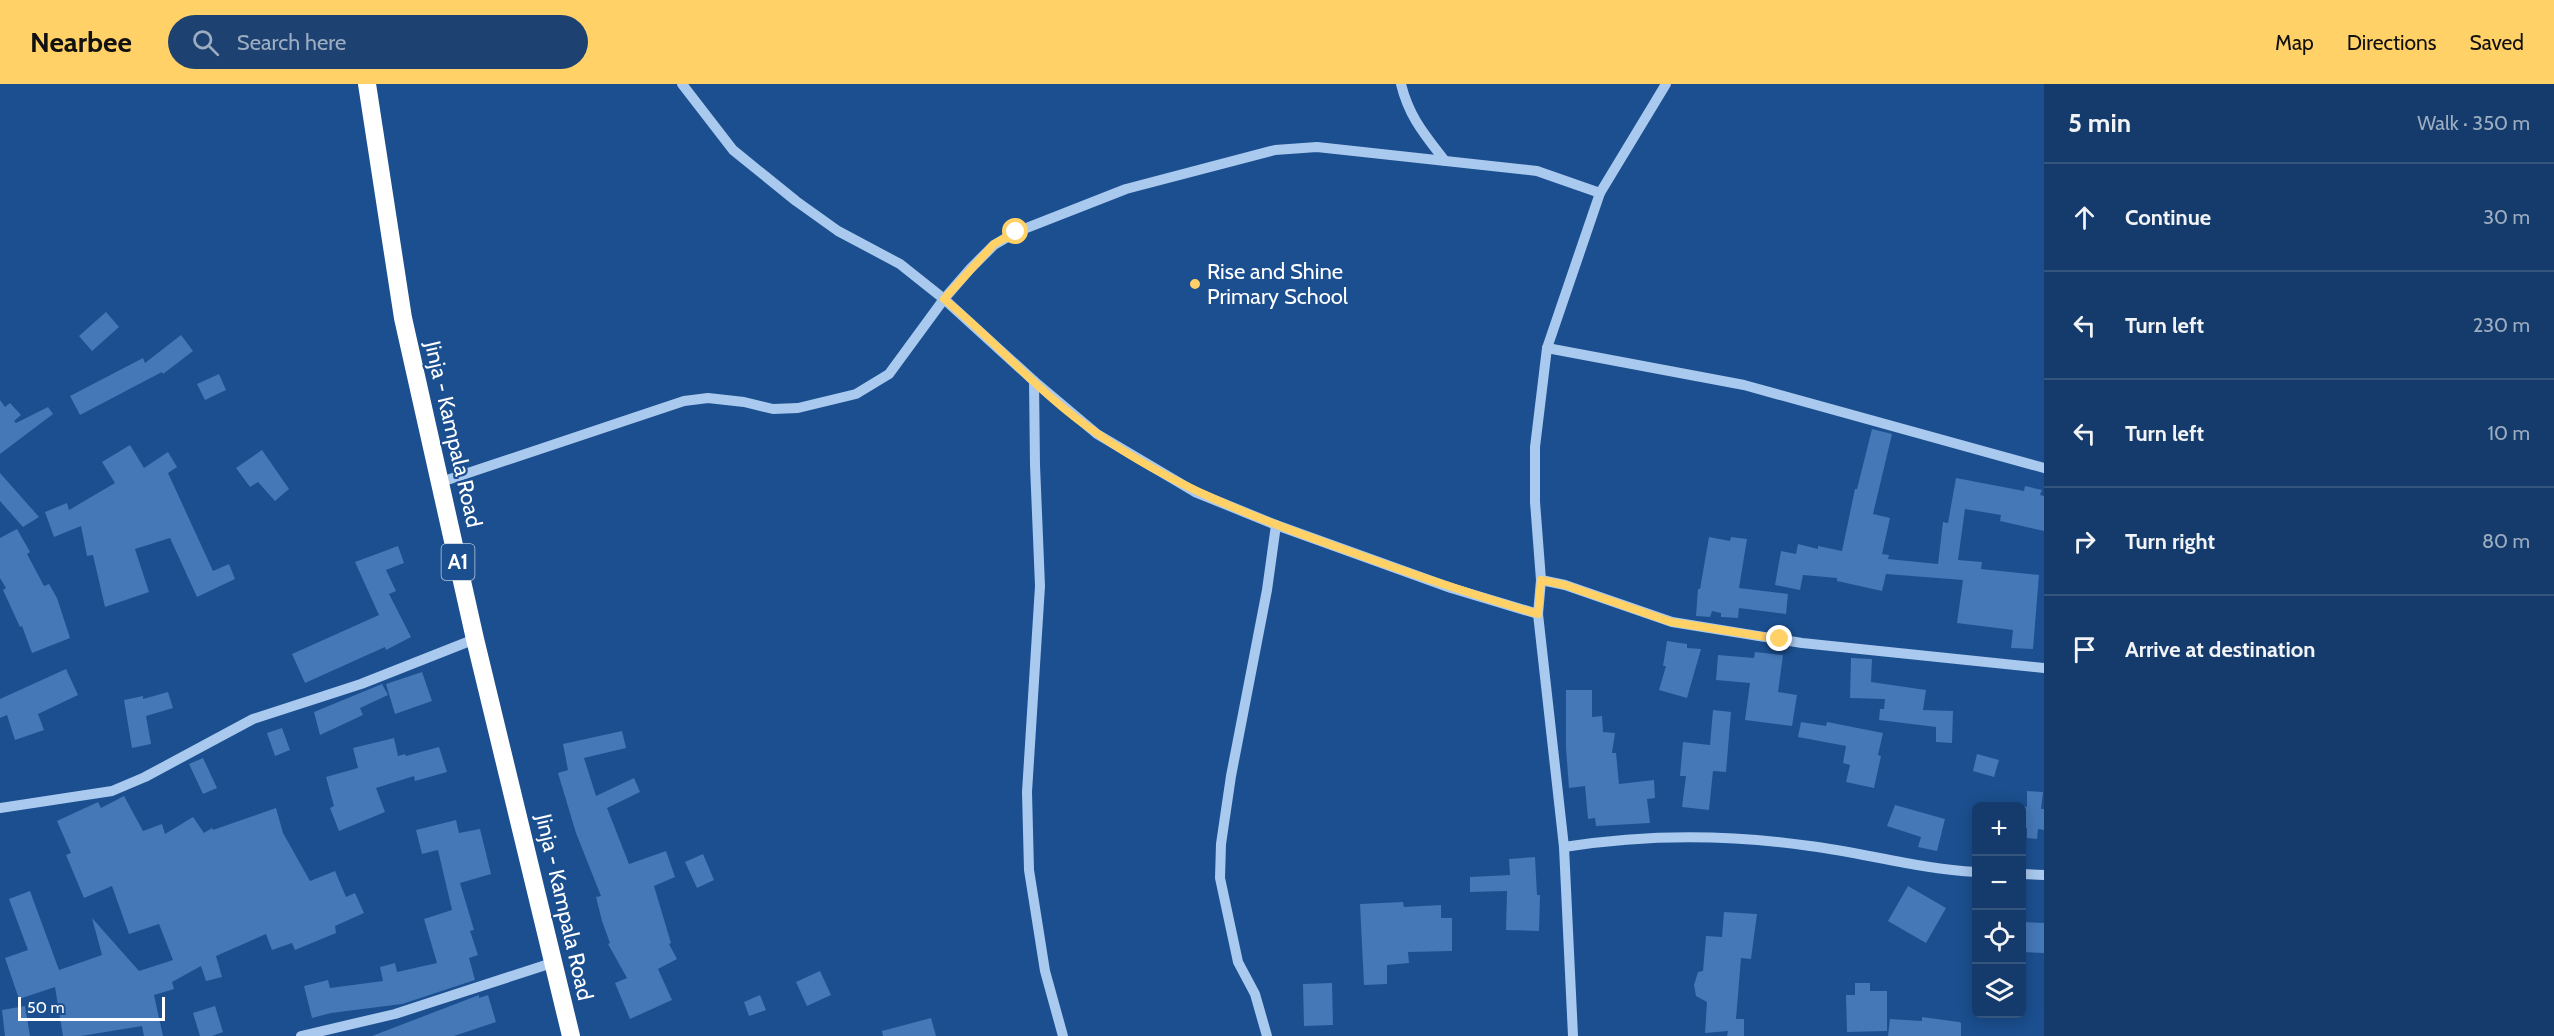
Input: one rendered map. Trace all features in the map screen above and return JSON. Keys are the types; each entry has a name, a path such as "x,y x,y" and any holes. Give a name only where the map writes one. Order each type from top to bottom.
{"highway":[{"name":"Jinja - Kampala Road","path":"367,84 403,318 475,639 555,962 571,1036"}],"street":[{"path":"682,84 734,150 804,207 838,231 900,264 944,299 1034,381 1097,434 1195,492 1275,525 1451,588 1538,614"},
{"path":"1401,84 1406,104 1414,121 1445,161"},
{"path":"1573,1036 1564,847 1538,614 1541,580 1535,502 1535,447 1547,348 1600,193 1666,84"},
{"path":"441,482 684,401 708,398 744,402 773,410 798,408 856,394 889,374 944,299 994,244 1045,219 1126,189 1275,150 1317,147 1537,171 1600,193"},
{"path":"1547,348 1744,385 2044,468"},
{"path":"1034,381 1040,586 1027,792 1029,870 1046,971 1063,1036"},
{"path":"1267,1036 1255,994 1238,962 1220,878 1221,844 1231,776 1267,590 1275,525"},
{"path":"1541,580 1565,585 1671,622 1802,643 2044,668"},
{"path":"0,808 112,791 145,777 253,719 361,684 475,639"},
{"path":"1564,847 1638,838 1709,836 1809,846 1925,866 1972,871"},
{"path":"2026,874 2044,875"},
{"path":"301,1036 395,1014 555,962"}],"building":[{"path":"106,312 119,327 92,351 79,336"},
{"path":"181,335 193,351 163,374 162,372 80,415 70,396 143,358 145,363"},
{"path":"219,374 226,390 205,400 197,384"},
{"path":"0,400 5,407 10,403 21,415 14,421 16,423 48,407 53,414 0,454"},
{"path":"1872,429 1892,434 1873,514 1890,518 1882,554 1889,555 1888,559 1938,564 1943,522 1948,523 1956,478 2024,491 2025,486 2042,490 2040,495 2044,496 2044,531 2000,521 2001,515 1965,509 1958,560 1982,562 1981,569 2039,575 2033,649 2011,648 2013,630 1957,623 1963,580 1886,574 1882,591 1837,581 1837,578 1803,575 1800,590 1775,585 1781,551 1796,554 1798,544 1842,551 1855,489 1857,489"},
{"path":"130,445 144,468 168,452 177,467 168,473 213,571 229,564 235,579 197,597 170,538 135,549 149,592 105,607 93,555 87,556 81,526 54,537 45,512 67,503 69,510 115,483 102,462"},
{"path":"262,450 289,489 275,501 258,482 250,487 236,468"},
{"path":"0,473 39,517 23,527 0,501"},
{"path":"17,529 30,552 27,554 44,586 49,584 57,598 70,638 32,653 22,626 20,627 3,590 6,588 0,578 0,538"},
{"path":"1709,537 1730,541 1731,537 1747,539 1739,588 1788,594 1786,614 1739,608 1738,618 1721,617 1721,613 1712,611 1710,617 1696,616 1698,589 1700,589"},
{"path":"398,546 404,563 386,570 396,591 389,594 411,637 386,650 385,647 305,683 292,654 379,615 355,562"},
{"path":"1667,641 1687,644 1687,648 1701,649 1687,698 1659,690 1666,666 1663,666"},
{"path":"1755,652 1783,655 1778,692 1797,695 1792,726 1745,720 1750,683 1716,680 1718,655 1754,658"},
{"path":"1851,658 1872,659 1871,682 1926,690 1923,710 1953,711 1952,743 1936,742 1936,727 1879,720 1880,709 1884,709 1885,699 1850,698"},
{"path":"66,669 78,695 38,714 44,730 15,740 7,715 0,718 0,699"},
{"path":"422,672 432,701 395,714 386,684"},
{"path":"382,684 388,695 360,708 363,715 320,735 314,712"},
{"path":"1566,690 1592,690 1592,717 1602,716 1603,732 1615,733 1612,753 1616,753 1619,784 1654,780 1655,798 1647,799 1650,823 1596,826 1595,818 1588,819 1585,786 1569,788"},
{"path":"168,692 173,708 146,716 151,744 132,748 124,700 143,696 143,699"},
{"path":"1713,710 1731,712 1726,772 1713,771 1709,810 1682,807 1686,776 1680,776 1683,742 1710,745"},
{"path":"1801,722 1826,726 1827,722 1883,733 1874,788 1846,782 1850,765 1843,763 1846,746 1798,737"},
{"path":"282,728 290,750 275,756 267,733"},
{"path":"622,731 626,748 584,758 596,796 634,778 640,792 607,808 629,864 666,851 675,877 654,886 671,943 669,944 677,959 658,969 672,1000 630,1019 615,983 627,978 608,944 610,943 596,897 601,896 576,833 558,773 568,770 563,744"},
{"path":"394,738 398,756 439,747 447,772 415,781 414,776 376,788 385,812 339,831 330,808 334,806 326,777 358,768 353,748"},
{"path":"1977,754 1999,760 1994,777 1973,771"},
{"path":"203,758 217,788 203,794 189,764"},
{"path":"2027,791 2043,792 2041,809 2044,809 2044,830 2038,829 2037,839 2027,838"},
{"path":"124,796 143,831 162,824 165,834 193,817 204,833 212,828 213,830 276,808 283,833 310,881 335,871 346,897 355,893 364,913 335,926 336,933 295,950 292,943 272,950 266,934 216,956 222,977 206,981 201,966 172,982 174,989 154,995 163,1036 144,1036 142,1026 81,1036 63,1036 55,987 19,999 5,958 28,950 9,899 30,891 59,970 102,955 92,918 139,971 173,960 159,924 129,934 112,886 84,898 66,855 71,853 57,821 98,802 101,808"},
{"path":"1895,805 1945,819 1937,851 1918,847 1921,837 1887,826"},
{"path":"456,820 459,833 480,829 491,874 460,883 474,930 470,931 478,955 469,958 475,980 402,1004 331,1013 312,1018 304,986 328,980 330,988 383,981 380,967 395,963 397,972 437,963 424,919 452,910 438,850 422,854 416,830"},
{"path":"703,854 714,880 697,888 685,862"},
{"path":"1535,857 1537,895 1540,895 1539,931 1506,930 1507,891 1470,892 1470,877 1510,875 1509,859"},
{"path":"1908,886 1946,908 1926,943 1888,921"},
{"path":"1403,902 1404,907 1441,905 1441,918 1452,918 1452,951 1408,952 1409,963 1387,965 1387,984 1364,985 1360,904"},
{"path":"1724,912 1757,914 1751,959 1741,958 1736,1019 1744,1019 1744,1036 1727,1036 1728,1031 1705,1033 1707,1002 1696,996 1694,985 1698,972 1703,971 1706,936 1722,937"},
{"path":"2026,922 2044,923 2044,953 2026,952"},
{"path":"820,971 831,995 807,1006 796,982"},
{"path":"1332,983 1333,1025 1304,1026 1303,984"},
{"path":"1855,983 1870,983 1870,991 1887,991 1887,1031 1847,1032 1846,995 1855,995"},
{"path":"479,995 479,998 488,995 496,1022 454,1036 372,1036"},
{"path":"760,995 766,1010 749,1016 744,1002"},
{"path":"25,1006 30,1036 5,1036 2,1010"},
{"path":"215,1006 223,1032 212,1036 200,1036 193,1013"},
{"path":"1922,1017 1959,1022 1961,1023 1961,1036 1888,1036 1890,1019 1922,1021"},
{"path":"931,1018 936,1036 883,1036 882,1031"}],"place":[{"name":"Rise and Shine Primary School","path":"1195,284"}],"route":[{"path":"1016,232 994,244 944,299 1034,381 1097,434 1195,492 1275,525 1451,588 1538,614 1541,580 1565,585 1671,622 1780,639"}]}
